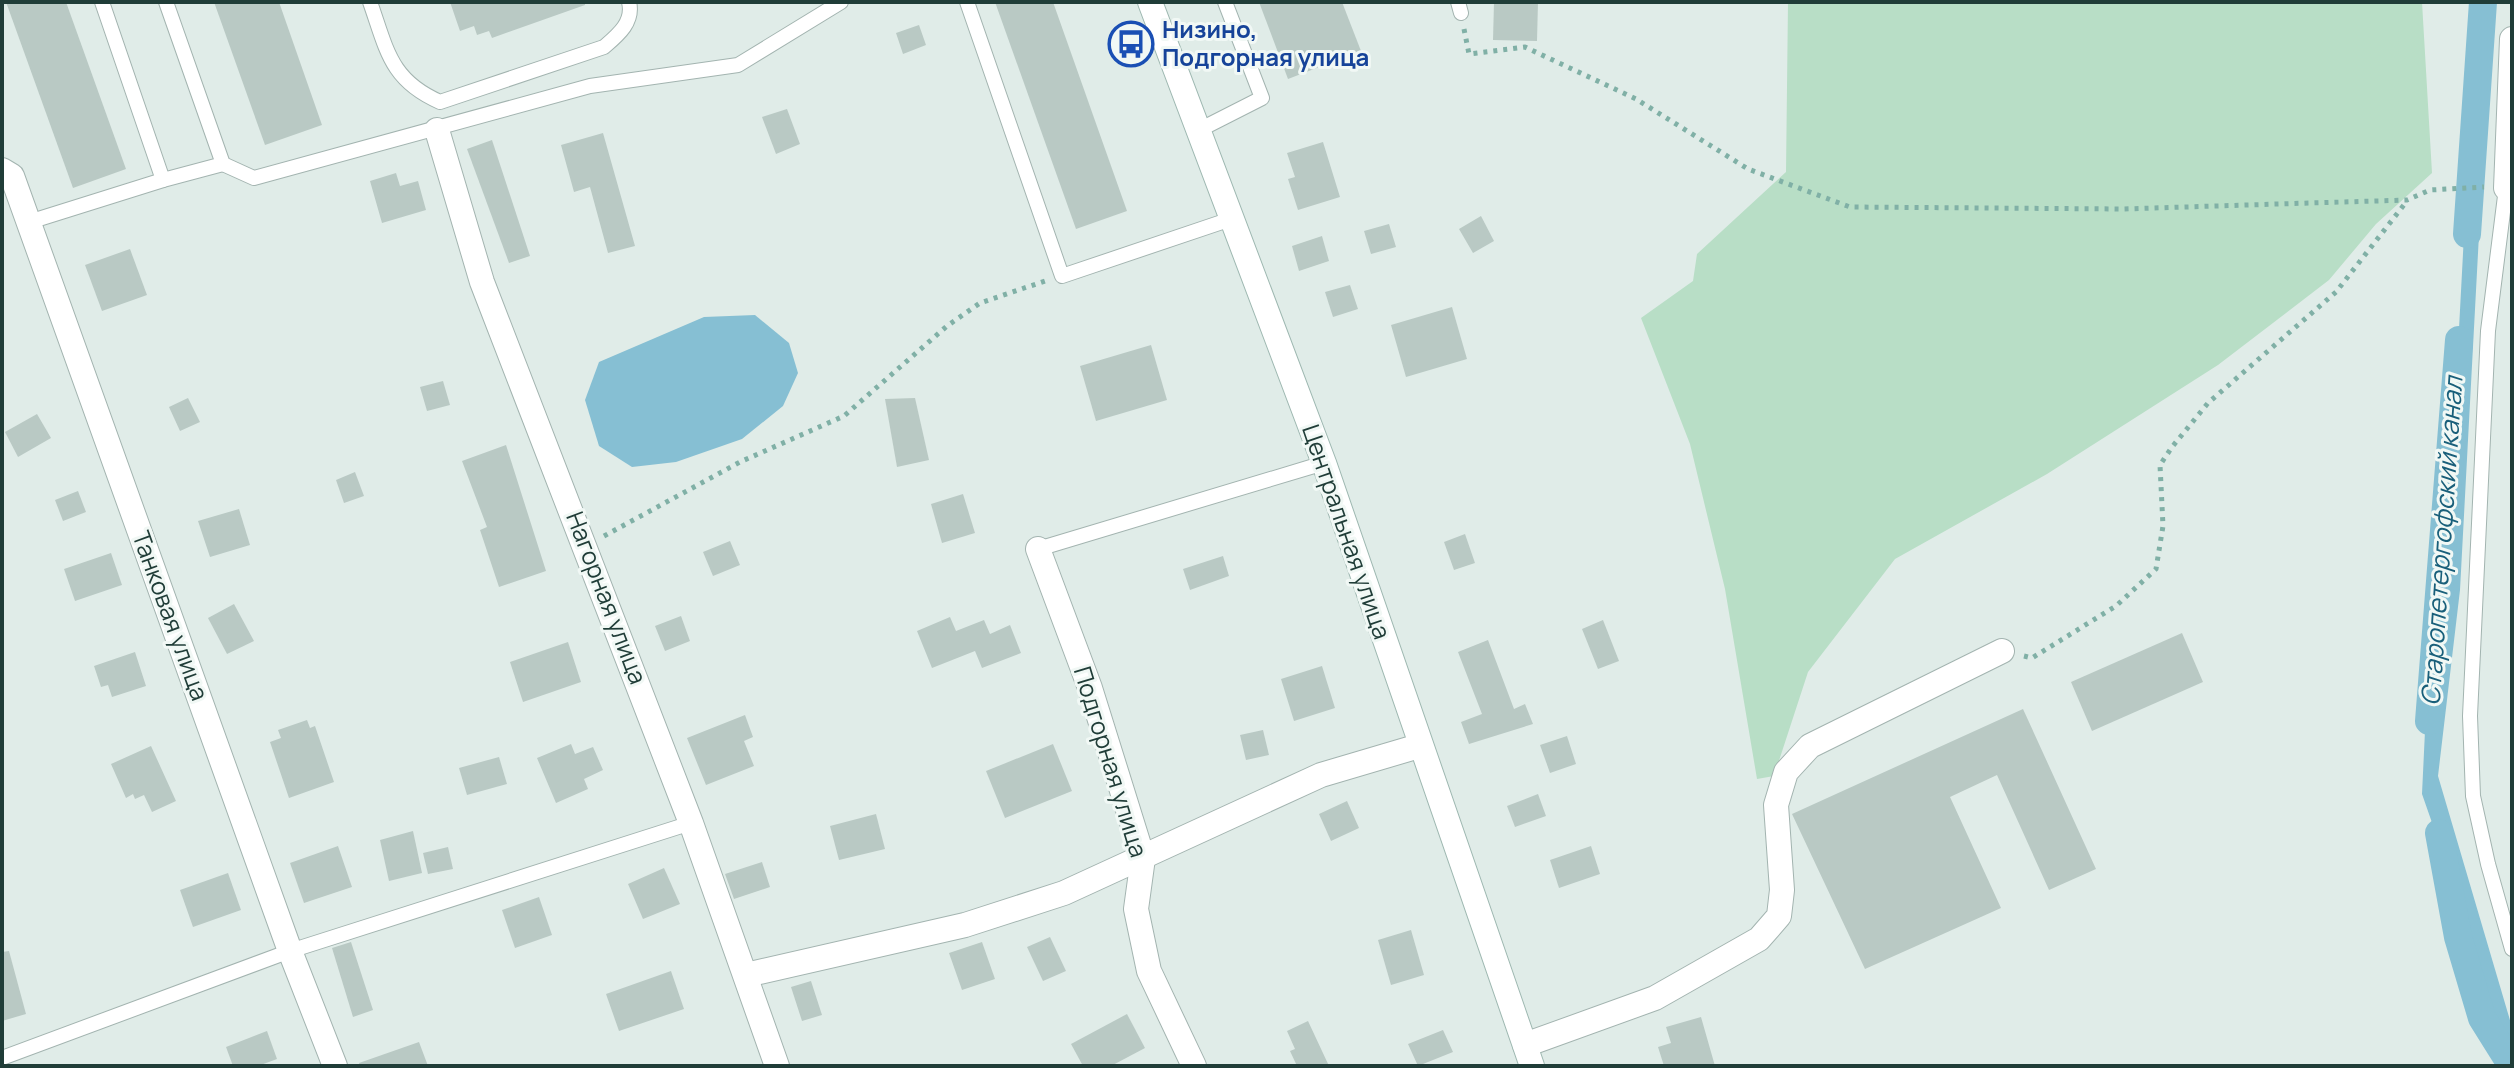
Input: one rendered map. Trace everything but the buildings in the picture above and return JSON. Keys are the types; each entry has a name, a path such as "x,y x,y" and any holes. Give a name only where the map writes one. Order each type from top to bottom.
{"street":[{"name":"Центральная улица","path":"1150,2 1324,463 1528,1055"},
{"path":"2503,187 2512,39"},
{"name":"Нагорная улица","path":"437,130 482,282 691,823 777,1066"},
{"name":"Танковая улица","path":"2,170 12,176 290,951 335,1066"},
{"name":"Подгорная улица","path":"1038,549 1090,688 1143,858 1136,909 1149,971 1194,1066"},
{"path":"1528,1055 1655,998 1759,939 1779,916 1782,890 1776,805 1786,772 1810,746 2002,651"},
{"path":"746,975 965,925 1064,893 1143,858 1221,818 1321,775 1419,746"}],"lane":[{"path":"102,2 163,180"},
{"path":"166,2 223,164"},
{"path":"370,2 394,69 414,91 440,102 604,47 624,31 631,11 629,2"},
{"path":"29,222 223,164 254,178 590,86 738,65 841,2"},
{"path":"967,2 1062,276 1234,218"},
{"path":"1199,130 1262,98 1225,2"},
{"path":"2503,187 2488,331 2470,716 2473,796 2512,949"},
{"path":"1038,549 1324,463"},
{"path":"2,1058 290,951 691,823"}],"path":[{"path":"1459,7 1469,54 1525,47 1636,99 1748,169 1850,207 2123,209 2407,200 2430,190 2503,187"},
{"path":"2002,651 2032,658 2116,606 2156,569 2163,526 2160,465 2172,447 2219,393 2336,292 2407,200"},
{"path":"586,546 740,462 844,416 947,326 980,303 1062,276"}],"green space":[{"path":"1788,2 2422,2 2432,173 2376,224 2329,280 2218,365 2047,474 1895,559 1808,672 1774,776 1757,779 1725,589 1690,444 1641,318 1693,281 1697,254 1786,172"}],"water":[{"path":"2466,197 2481,197 2460,590 2438,776 2512,1027 2512,1060 2478,992 2452,880 2422,794 2425,731 2447,555"},
{"path":"755,315 789,343 798,373 783,406 742,439 676,462 632,467 599,446 585,400 599,362 704,317"}],"waterway":[{"name":"Старопетергофский канал","path":"2467,234 2483,2"},
{"name":"Старопетергофский канал","path":"2429,721 2459,340"},
{"name":"Старопетергофский канал","path":"2439,833 2458,937 2482,1018 2512,1066"}],"place":[{"name":"Низино, Подгорная улица","path":"1131,44"}]}
